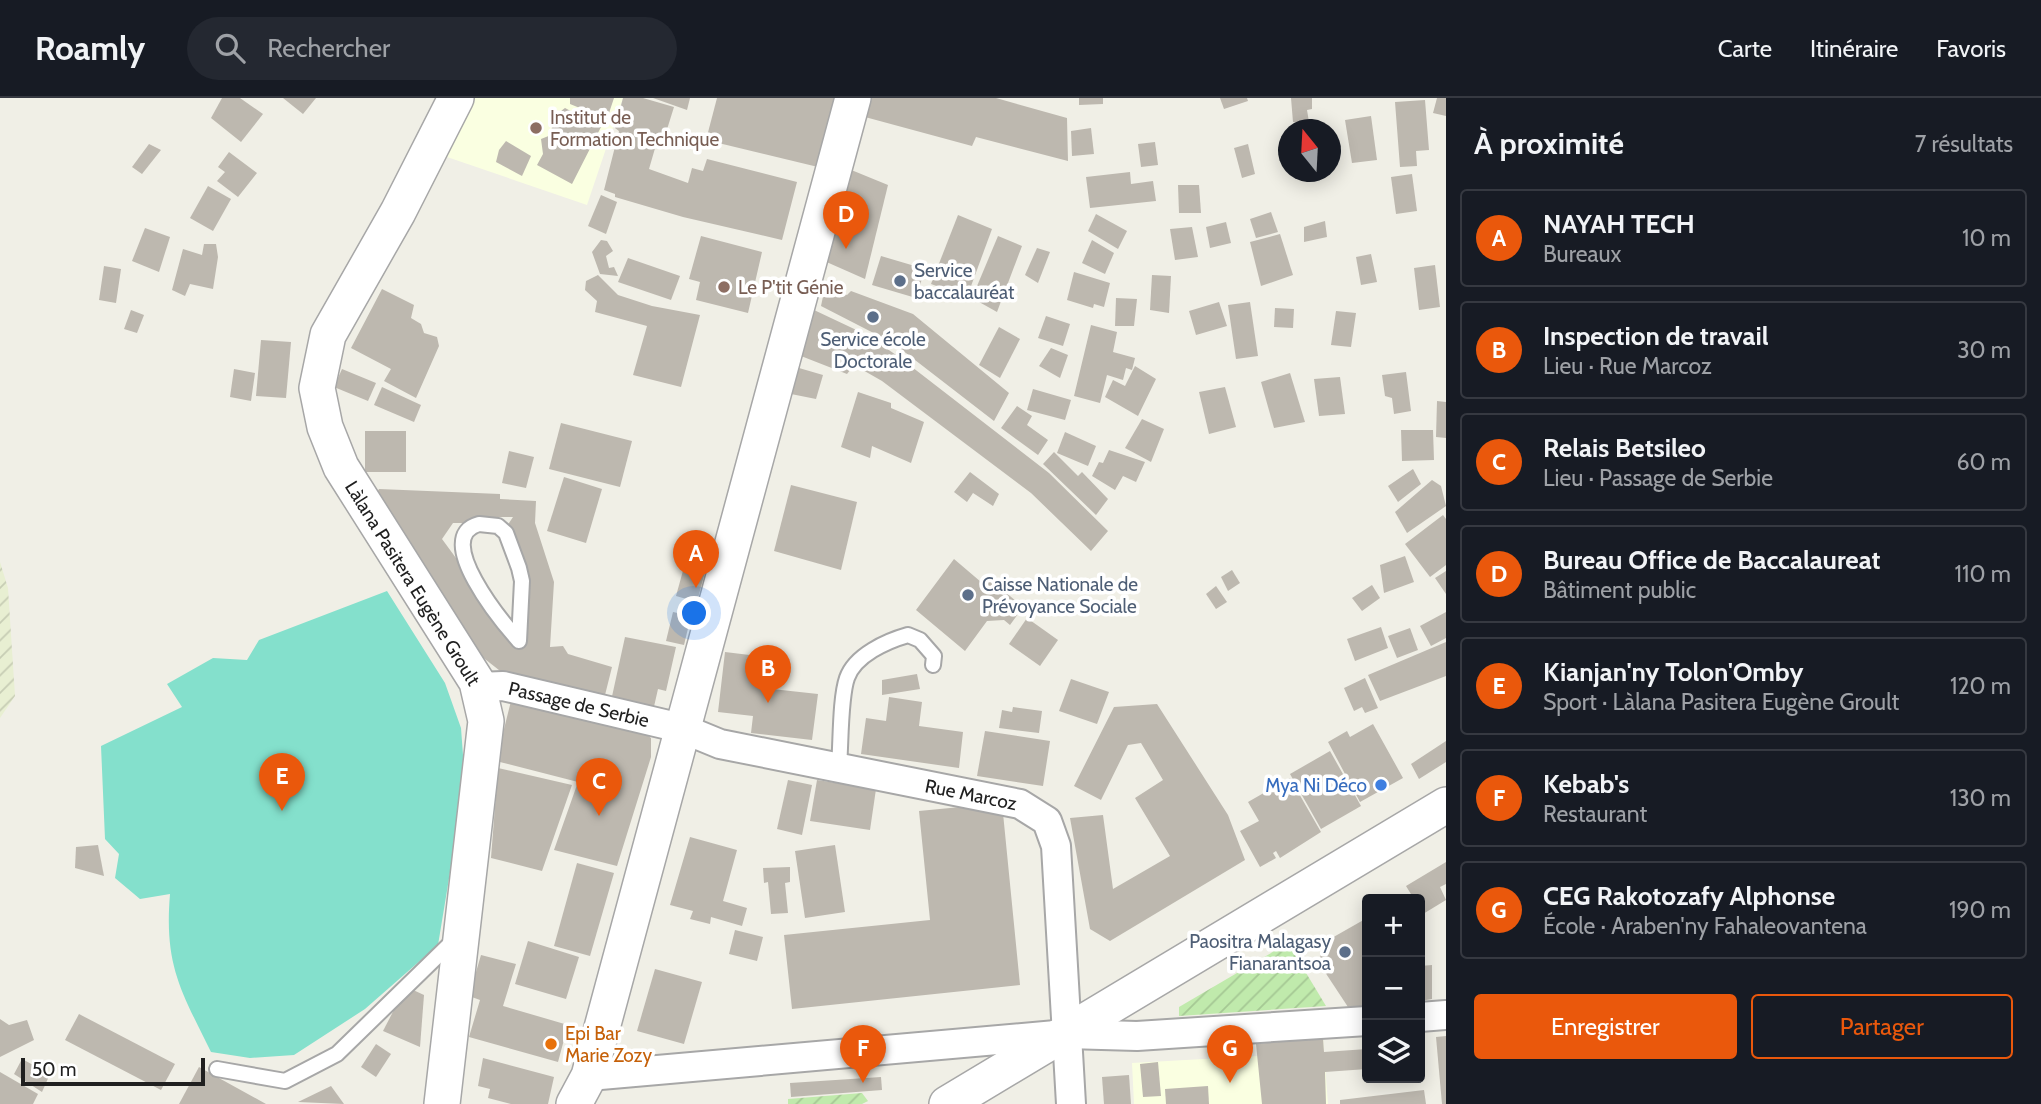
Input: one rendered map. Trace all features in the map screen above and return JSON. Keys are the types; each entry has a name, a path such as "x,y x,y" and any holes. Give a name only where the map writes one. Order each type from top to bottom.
{"street":[{"name":"Làlana Pasitera Eugène Groult","path":"442,1104 486,721 486,681 341,467 325,427 317,388 328,335 398,212 456,98"},
{"path":"853,98 581,1090 1068,1034 1137,1036 1362,1021"},
{"name":"Passage de Serbie","path":"486,681 681,728"},
{"name":"Rue Marcoz","path":"681,728 720,744 1020,804 1047,821 1056,846 1071,1104"},
{"path":"947,1104 1068,1034 1446,805"},
{"path":"1425,1017 1446,1015"}],"lane":[{"path":"471,526 498,526 506,533 522,580 518,641 468,567 463,553 463,537 471,526"},
{"path":"839,766 847,677 866,655 892,639 908,635 920,640 934,656 933,665"},
{"path":"217,1069 285,1081 337,1054 435,961 461,932"}],"shaded area":[{"name":"Institut de Formation Technique","path":"473,98 623,98 587,205 447,157"},
{"path":"0,562 8,588 15,696 0,718"},
{"path":"387,591 445,683 461,728 465,782 438,945 365,1009 294,1055 250,1058 211,1052 183,994 172,959 170,894 140,899 115,878 119,854 105,839 101,746 182,707 167,684 213,658 247,660 259,640"},
{"path":"1323,1038 1328,1104 1134,1104 1132,1063 1257,1056"}],"green space":[{"path":"1288,943 1326,1006 1179,1016 1179,1007"},
{"path":"862,1093 868,1101 862,1104 788,1104 788,1099"}],"building":[{"path":"222,98 240,98 263,114 241,142 211,118"},
{"path":"283,98 316,98 303,114"},
{"path":"570,98 614,98 607,119 570,104"},
{"path":"623,98 643,98 674,107 664,139 658,138 649,169 688,183 692,168 703,171 707,159 797,182 782,240 683,217 615,197 615,194 604,190 619,131 615,128"},
{"path":"653,98 690,98 687,110"},
{"path":"717,98 834,98 818,167 706,140"},
{"path":"871,98 996,98 1067,118 1068,161 976,137 972,146 865,117"},
{"path":"1079,98 1103,98 1103,104 1079,105"},
{"path":"1220,98 1247,98 1248,101 1224,109"},
{"path":"1291,98 1312,98 1312,109 1307,110 1308,119 1293,119"},
{"path":"1437,98 1446,98 1446,116 1433,113"},
{"path":"1425,100 1429,150 1416,151 1417,166 1400,167 1395,102"},
{"path":"565,108 601,127 572,184 537,165 543,154 541,139 551,135 553,117"},
{"path":"1371,116 1377,160 1352,163 1345,120"},
{"path":"1091,128 1094,154 1072,156 1071,131"},
{"path":"506,141 531,156 522,176 496,162 499,150"},
{"path":"1155,142 1158,165 1141,167 1138,144"},
{"path":"149,144 161,150 142,174 132,167"},
{"path":"1248,144 1255,174 1242,178 1234,148"},
{"path":"229,152 257,173 238,197 217,181 225,172 218,167"},
{"path":"844,167 888,185 865,279 822,260"},
{"path":"1130,172 1131,184 1153,181 1156,201 1090,208 1086,177"},
{"path":"1412,174 1417,211 1396,214 1391,177"},
{"path":"1178,185 1199,185 1201,213 1179,213"},
{"path":"208,186 231,199 213,231 190,218"},
{"path":"601,195 617,202 606,234 588,226"},
{"path":"1271,212 1278,232 1256,238 1250,219"},
{"path":"1096,214 1127,231 1118,249 1088,231"},
{"path":"958,215 992,229 967,297 931,284"},
{"path":"1325,221 1327,237 1304,242 1304,227"},
{"path":"1226,222 1231,243 1210,248 1206,227"},
{"path":"1192,227 1198,257 1175,260 1170,229"},
{"path":"145,228 170,237 159,272 132,261"},
{"path":"1280,234 1293,275 1261,286 1250,242"},
{"path":"701,236 762,252 748,313 696,300 700,282 689,279"},
{"path":"998,236 1022,246 997,312 972,298"},
{"path":"601,240 607,241 613,251 606,256 609,268 614,267 618,276 600,274 592,252"},
{"path":"1092,240 1114,253 1105,274 1082,263"},
{"path":"204,244 216,244 218,257 213,289 190,284 185,296 172,290 183,249 202,255"},
{"path":"1037,248 1050,252 1038,283 1025,275"},
{"path":"1371,254 1377,282 1361,285 1356,257"},
{"path":"881,256 925,269 916,298 872,285"},
{"path":"628,258 680,276 671,300 618,282"},
{"path":"1435,265 1440,307 1419,310 1414,268"},
{"path":"104,266 121,269 116,303 99,300"},
{"path":"1074,272 1110,283 1104,307 1094,304 1093,308 1067,300"},
{"path":"598,275 618,295 652,306 700,315 681,387 633,375 647,326 595,312 597,301 585,290 586,281"},
{"path":"1152,275 1171,276 1169,313 1150,310"},
{"path":"825,287 847,295 851,291 913,314 1009,393 994,421 893,343 821,306"},
{"path":"382,289 414,305 411,318 421,324 424,333 437,337 439,346 416,398 384,381 391,369 351,348"},
{"path":"1116,298 1137,299 1134,326 1115,326"},
{"path":"1219,302 1227,326 1196,335 1189,311"},
{"path":"1250,302 1258,356 1236,359 1228,305"},
{"path":"1275,308 1294,309 1293,328 1274,327"},
{"path":"131,310 144,315 137,333 124,329"},
{"path":"814,310 867,335 899,357 1049,473 1108,531 1091,551 1031,493 882,381 854,365 847,374 801,356"},
{"path":"1336,311 1356,313 1351,347 1331,345"},
{"path":"1046,316 1070,324 1063,346 1038,338"},
{"path":"1091,325 1117,332 1113,352 1135,358 1132,370 1126,368 1123,380 1107,375 1100,403 1074,396"},
{"path":"999,327 1020,339 1000,378 979,365"},
{"path":"261,340 291,342 286,398 256,396"},
{"path":"1051,348 1068,355 1060,378 1039,366"},
{"path":"1135,366 1156,379 1138,416 1105,397 1113,380 1125,386"},
{"path":"799,368 823,375 816,399 791,394 791,377"},
{"path":"234,369 255,373 251,401 230,397"},
{"path":"342,369 376,383 368,401 334,387"},
{"path":"1406,372 1411,411 1394,414 1392,398 1385,396 1382,375"},
{"path":"1290,373 1305,422 1274,428 1261,382"},
{"path":"1340,377 1345,414 1319,416 1314,379"},
{"path":"382,387 421,405 414,422 374,405"},
{"path":"1225,387 1236,427 1209,434 1199,392"},
{"path":"1033,389 1071,400 1065,420 1027,410"},
{"path":"858,392 891,403 891,408 924,422 911,463 872,446 870,458 841,447"},
{"path":"1437,401 1446,402 1446,438 1436,437"},
{"path":"1017,406 1032,416 1027,425 1048,440 1038,455 1001,428"},
{"path":"1142,419 1164,429 1151,462 1125,448"},
{"path":"561,423 632,441 620,487 549,469"},
{"path":"1401,430 1433,430 1434,460 1402,461"},
{"path":"365,431 406,431 406,472 365,472"},
{"path":"1065,432 1096,446 1088,466 1057,453"},
{"path":"1109,450 1145,462 1136,482 1123,476 1115,490 1092,476"},
{"path":"509,451 534,457 526,488 502,483"},
{"path":"1054,452 1078,476 1082,472 1108,499 1096,515 1043,464"},
{"path":"1413,469 1421,484 1398,502 1388,486"},
{"path":"970,472 999,494 993,506 973,493 967,502 954,492"},
{"path":"564,477 602,489 586,543 547,531"},
{"path":"1432,480 1441,486 1446,506 1407,533 1395,512"},
{"path":"791,485 857,502 841,570 774,551"},
{"path":"379,489 500,494 500,499 536,501 535,523 554,582 550,647 563,646 568,654 612,667 603,703 504,674 467,645 374,497","holes":["499,517 513,517 507,526 528,582 517,641 442,539 453,523 499,523"]},
{"path":"1443,515 1446,519 1446,565 1430,577 1405,544"},
{"path":"1405,556 1414,582 1384,593 1380,565"},
{"name":"Caisse Nationale de Prévoyance Sociale","path":"954,559 981,582 986,576 1023,607 1010,625 1004,620 987,621 965,651 916,610"},
{"path":"684,567 705,572 697,602 676,596"},
{"path":"1232,570 1240,583 1228,591 1221,577"},
{"path":"1446,571 1446,594 1435,578"},
{"path":"1372,585 1380,598 1362,611 1352,598"},
{"path":"1216,586 1227,602 1216,609 1206,594"},
{"path":"673,612 691,616 684,645 666,641"},
{"path":"1446,612 1446,638 1431,646 1420,626"},
{"name":"Caisse Nationale de Prévoyance Sociale","path":"1027,618 1058,640 1040,666 1009,644"},
{"path":"1381,627 1388,648 1355,661 1347,639"},
{"path":"1410,628 1418,650 1397,658 1388,636"},
{"path":"625,637 676,647 666,691 658,689 653,711 611,701"},
{"path":"1446,642 1446,676 1380,701 1368,675"},
{"path":"725,652 766,657 763,688 818,694 812,740 751,733 753,716 718,712"},
{"path":"917,674 920,689 882,695 882,680"},
{"path":"1365,678 1378,708 1365,713 1362,707 1354,711 1344,688"},
{"path":"1071,679 1109,692 1097,724 1059,711"},
{"path":"512,697 638,728 651,738 651,757 617,866 554,850 578,782 496,761"},
{"path":"889,697 922,702 919,726 963,732 959,768 861,754 866,718 886,721"},
{"path":"1157,704 1228,815 1245,860 1110,941 1090,929 1070,818 1103,815 1113,889 1170,856 1135,798 1163,780 1141,743 1128,745 1101,800 1074,786 1114,707"},
{"path":"1013,707 1042,711 1039,733 999,728 1002,710 1012,712"},
{"path":"1373,724 1403,778 1360,802 1328,742 1347,731 1350,737"},
{"path":"985,731 1050,741 1043,786 977,776"},
{"path":"1446,741 1446,762 1419,779 1411,764"},
{"path":"1330,751 1361,806 1321,829 1290,774"},
{"path":"498,768 572,785 542,871 491,858"},
{"path":"1290,778 1321,832 1280,858 1276,851 1273,853 1276,858 1260,867 1240,831 1259,821 1248,802"},
{"path":"788,780 812,785 802,835 777,829"},
{"path":"817,780 876,789 870,830 810,821"},
{"path":"1002,803 1020,985 792,1009 784,935 930,920 919,811"},
{"path":"690,837 737,850 723,901 747,908 742,926 711,917 710,924 690,919 693,911 670,905"},
{"path":"98,845 104,876 75,868 76,847"},
{"path":"835,845 845,912 805,918 795,851"},
{"path":"1446,862 1446,884 1440,887 1446,900 1425,913 1425,894 1411,894 1406,886"},
{"path":"577,863 614,873 590,956 554,946"},
{"path":"790,867 790,882 785,883 788,913 771,914 768,882 764,883 763,868"},
{"path":"1362,921 1362,1007 1348,1007 1319,963 1323,943"},
{"path":"735,930 763,937 757,961 729,954"},
{"path":"528,941 579,957 566,999 515,984"},
{"path":"481,955 516,964 503,1006 568,1025 558,1062 469,1037 480,1000 469,996"},
{"path":"1432,965 1432,999 1425,1000 1425,966"},
{"path":"655,969 702,982 684,1044 637,1031"},
{"path":"411,989 424,995 420,1047 383,1031 397,1004"},
{"path":"79,1014 175,1064 161,1090 65,1040"},
{"path":"0,1019 9,1025 27,1020 34,1040 0,1057"},
{"path":"1446,1036 1446,1104 1442,1104 1436,1037"},
{"path":"1323,1038 1324,1052 1362,1049 1362,1069 1325,1072 1326,1104 1262,1104 1256,1044"},
{"path":"376,1044 391,1054 376,1077 361,1067"},
{"path":"483,1058 554,1077 548,1104 511,1104 488,1098 490,1089 478,1086"},
{"path":"22,1059 50,1074 42,1092 14,1074"},
{"path":"1158,1062 1161,1096 1143,1097 1140,1064"},
{"path":"199,1067 266,1104 179,1104"},
{"path":"0,1072 38,1094 33,1104 0,1104"},
{"path":"1129,1075 1131,1104 1104,1104 1102,1077"},
{"path":"881,1077 882,1090 791,1097 790,1083"},
{"path":"331,1086 344,1104 298,1102"},
{"path":"1208,1086 1209,1104 1166,1104 1165,1089"},
{"path":"1424,1090 1426,1104 1340,1104 1340,1100"}],"place":[{"name":"Institut de Formation Technique","path":"536,128"},
{"name":"Bureau Office de Baccalaureat","path":"846,249"},
{"name":"Service baccalauréat","path":"900,281"},
{"name":"Le P'tit Génie","path":"724,287"},
{"name":"Service école Doctorale","path":"873,317"},
{"name":"NAYAH TECH","path":"696,588"},
{"name":"Caisse Nationale de Prévoyance Sociale","path":"968,595"},
{"name":"Inspection de travail","path":"768,703"},
{"name":"Mya Ni Déco","path":"1381,785"},
{"name":"Kianjan'ny Tolon'Omby","path":"282,811"},
{"name":"Relais Betsileo","path":"599,816"},
{"name":"Paositra Malagasy Fianarantsoa","path":"1345,952"},
{"name":"Epi Bar Marie Zozy","path":"551,1044"},
{"name":"Kebab's","path":"863,1083"},
{"name":"CEG Rakotozafy Alphonse","path":"1230,1083"}]}
